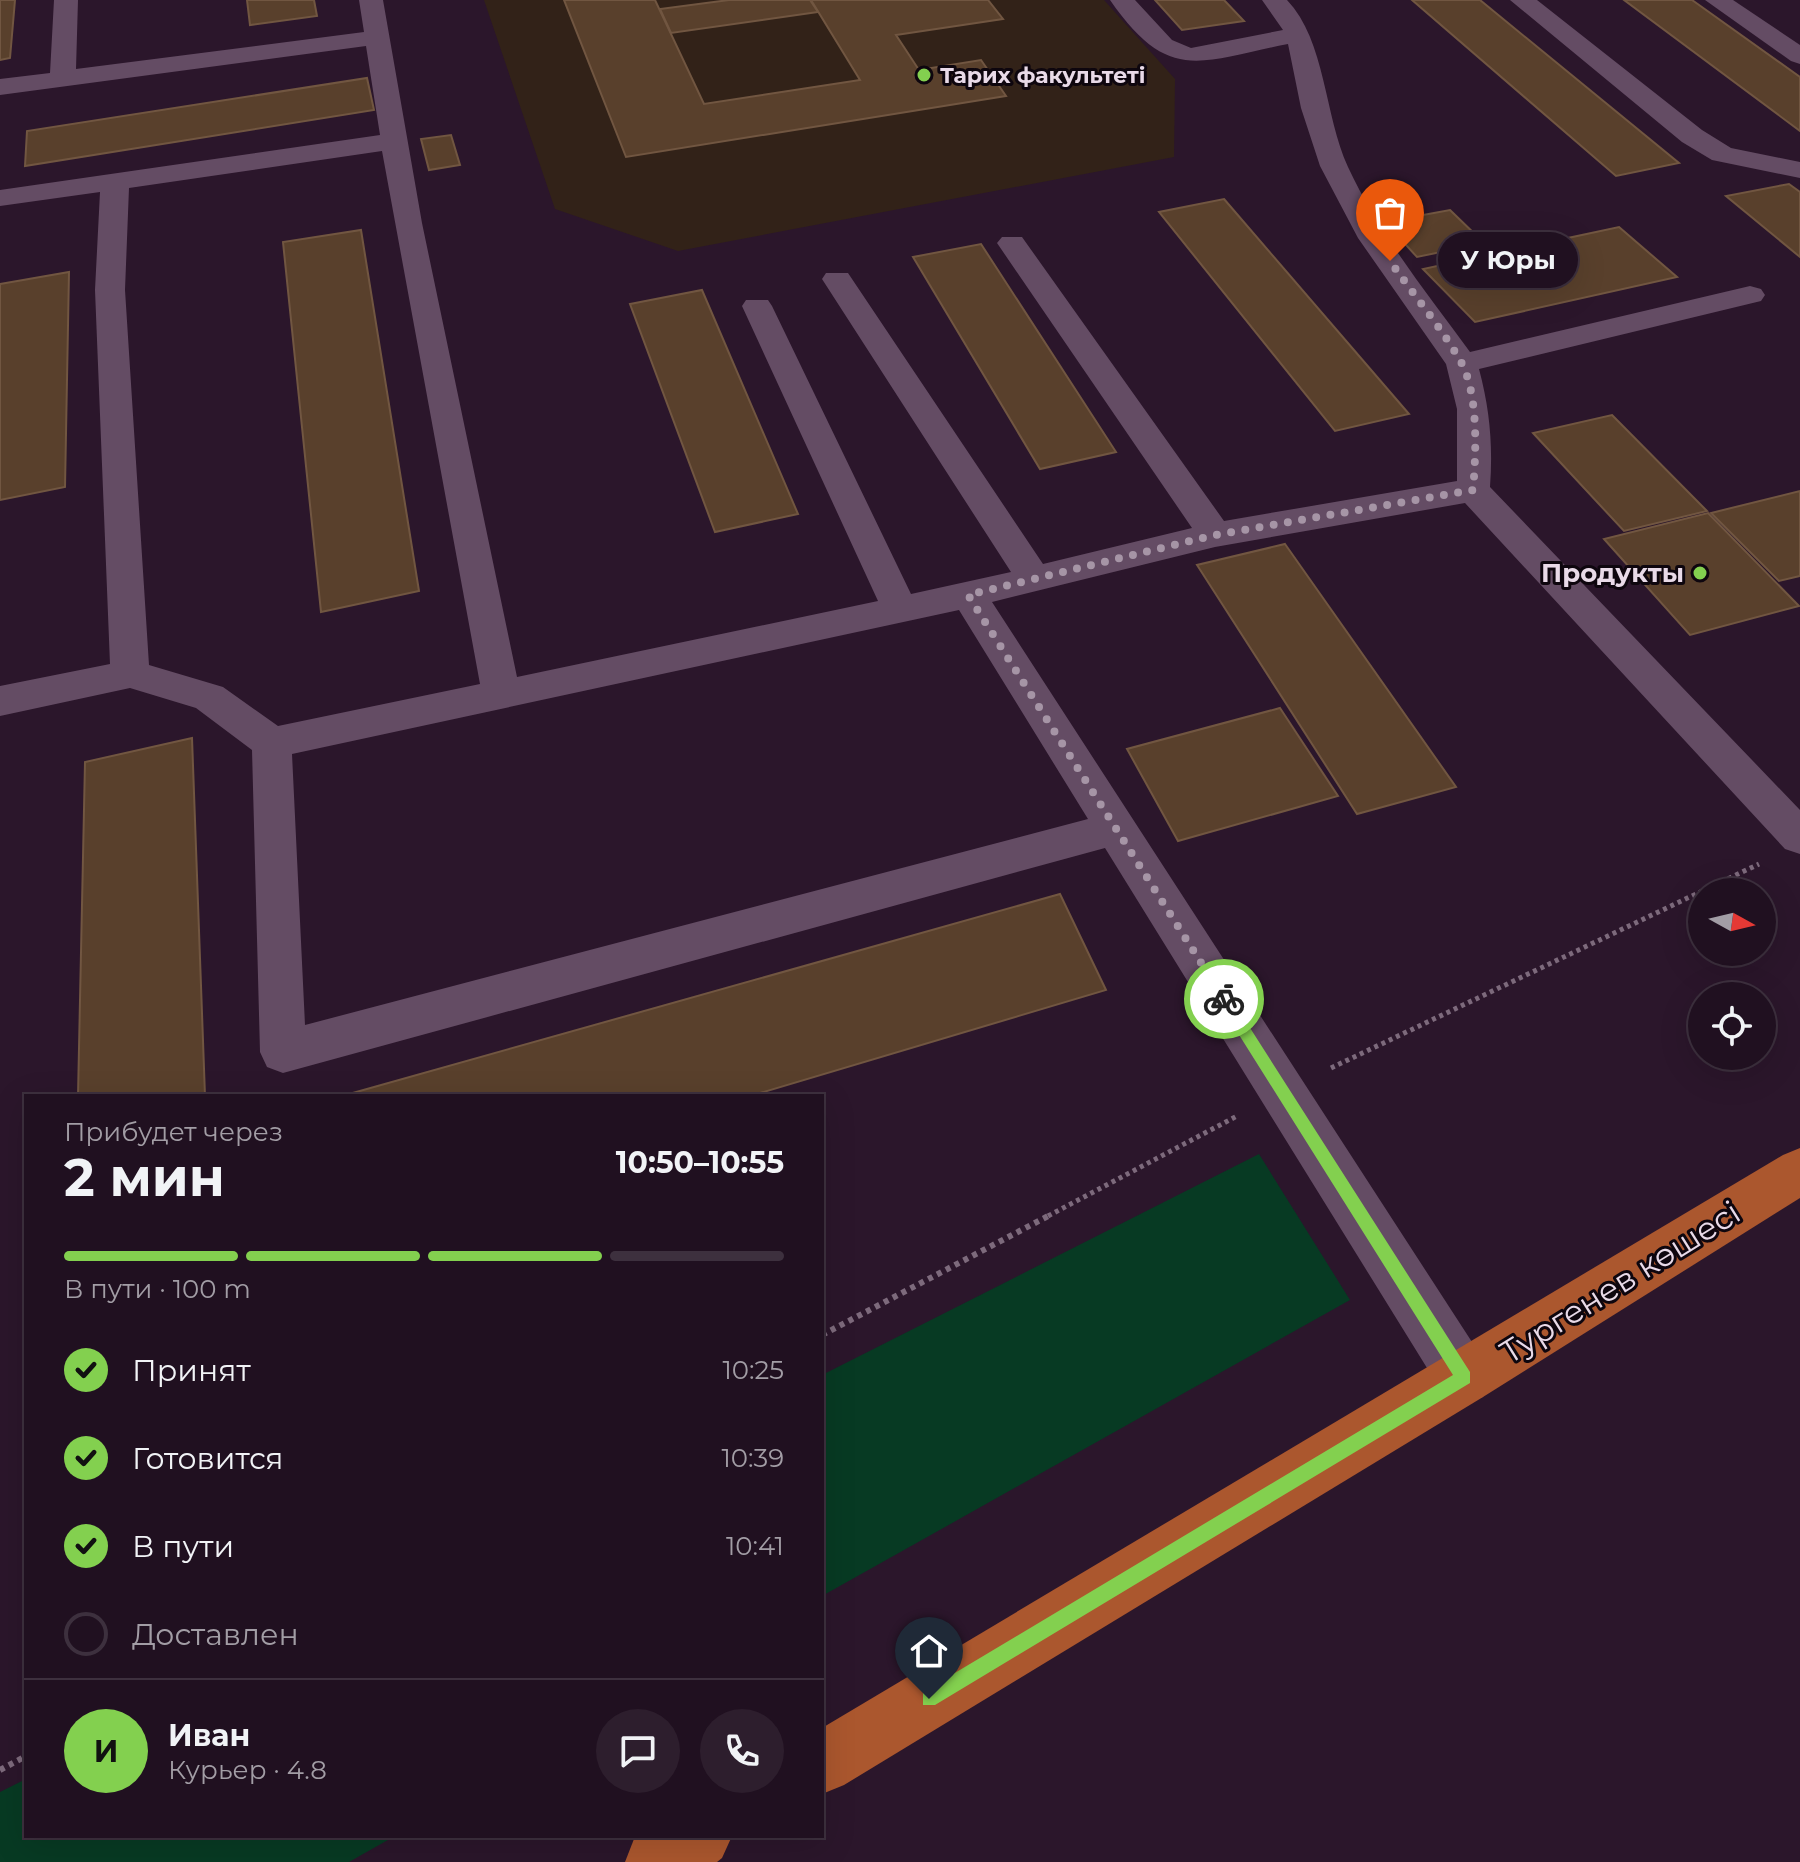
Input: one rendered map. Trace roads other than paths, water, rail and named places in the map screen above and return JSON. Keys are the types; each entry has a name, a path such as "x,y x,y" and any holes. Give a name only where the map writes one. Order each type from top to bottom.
{"main road":[{"name":"Тургенев көшесі","path":"824,1762 1464,1378 1800,1171"},
{"path":"657,1862 697,1838"}],"lane":[{"path":"63,77 66,0"},
{"path":"371,0 408,223 501,694"},
{"path":"1122,0 1163,45 1188,56 1298,34"},
{"path":"1274,0 1287,14 1298,34 1314,108 1334,166 1373,238 1462,364 1473,409 1476,453 1473,490 1800,837"},
{"path":"1522,0 1692,136 1722,154 1800,170"},
{"path":"1717,0 1800,56"},
{"path":"0,87 379,37"},
{"path":"0,198 396,141"},
{"path":"115,182 110,290 130,674"},
{"path":"1012,243 1215,535"},
{"path":"837,279 1034,579"},
{"path":"1462,364 1750,295"},
{"path":"757,306 900,609"},
{"path":"0,701 130,674 209,697 272,743 968,595 1215,535 1473,490"},
{"path":"968,595 1464,1378"},
{"path":"272,743 283,1052 1116,828"}],"place":[{"name":"Тарих факультеті","path":"924,75"},
{"name":"У Юры","path":"1390,261"},
{"name":"Продукты","path":"1700,573"}]}
